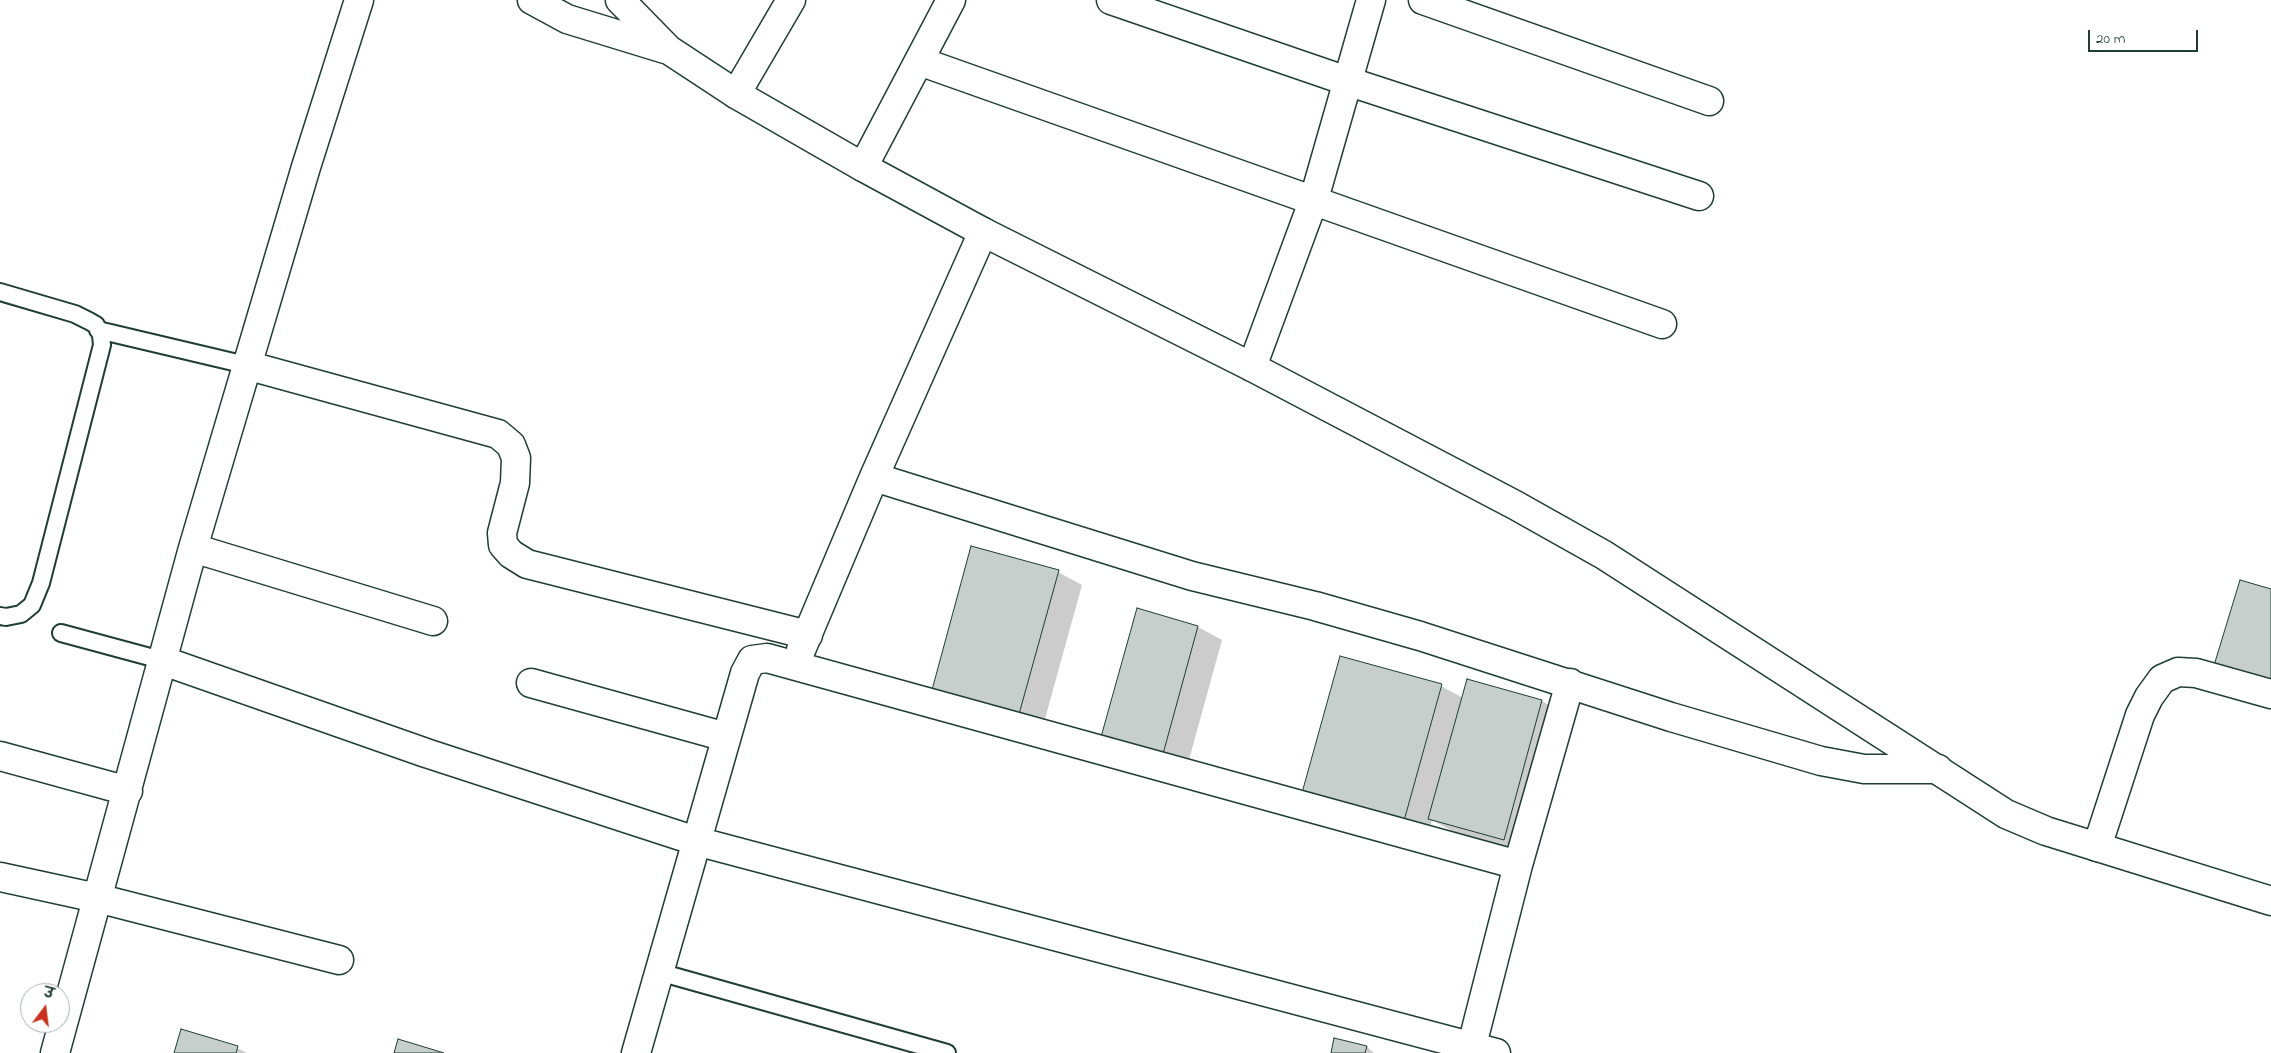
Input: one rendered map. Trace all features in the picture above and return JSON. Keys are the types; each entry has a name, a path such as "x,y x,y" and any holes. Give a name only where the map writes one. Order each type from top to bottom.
{"street":[{"path":"55,1053 193,548 246,365 359,0"},
{"path":"532,0 567,19 669,50"},
{"path":"620,0 669,50 736,94 863,167 983,232 1252,367 1516,505 1604,555 2006,814 2046,831 2271,901"},
{"path":"736,94 791,0"},
{"path":"863,167 951,0"},
{"path":"1111,0 1347,81 1699,196"},
{"path":"1252,367 1314,199 1371,0"},
{"path":"1423,0 1709,101"},
{"path":"919,61 1314,199 1662,324"},
{"path":"794,665 874,477 983,232"},
{"path":"246,365 498,434 511,445 516,458 515,484 502,533 503,545 511,554 527,564 808,635"},
{"path":"874,477 1192,576 1315,606 1671,717 1822,761 1864,768 1938,769"},
{"path":"193,548 433,621"},
{"path":"636,1053 726,736 745,673 752,660 766,658 794,665 1518,865"},
{"path":"161,660 426,753 696,841 1479,1051 1518,865 1570,684"},
{"path":"2097,847 2140,715 2148,697 2162,679 2178,672 2196,672 2271,694"},
{"path":"531,683 726,736"},
{"path":"0,756 128,791"},
{"path":"0,877 97,898 339,960"}],"lane":[{"path":"0,292 75,314 96,325 102,344 41,583 32,605 21,614 6,618 0,616"},
{"path":"98,330 246,365"},
{"path":"61,633 161,660"},
{"path":"659,972 947,1053"}],"building":[{"path":"971,546 1059,570 1016,725 929,701"},
{"path":"2240,580 2271,589 2271,690 2212,672"},
{"path":"1137,608 1198,626 1163,754 1101,737"},
{"path":"1340,656 1442,684 1402,828 1300,800"},
{"path":"1467,679 1542,700 1504,840 1428,819"},
{"path":"181,1029 238,1046 236,1053 174,1053"},
{"path":"1334,1038 1367,1046 1365,1053 1331,1053"},
{"path":"398,1039 444,1053 394,1053"}]}
